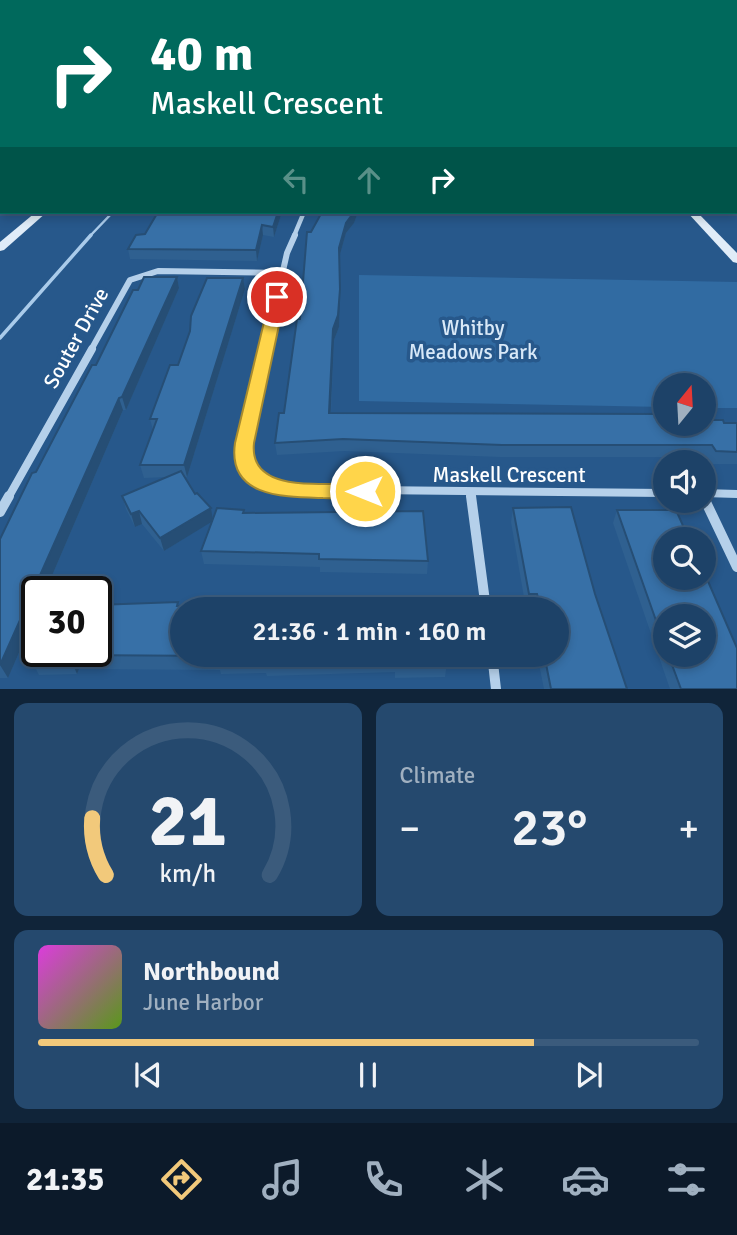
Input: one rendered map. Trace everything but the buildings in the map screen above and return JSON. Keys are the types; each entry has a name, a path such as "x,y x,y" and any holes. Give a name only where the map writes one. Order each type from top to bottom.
{"street":[{"path":"0,248 40,214"},
{"name":"Maskell Crescent","path":"303,214 283,273 245,443 243,457 248,471 260,482 287,491 653,493"},
{"path":"694,214 737,260"},
{"name":"Souter Drive","path":"0,512 131,279 158,271 283,273"},
{"path":"470,492 484,597"},
{"path":"716,495 737,494"},
{"path":"712,513 737,567"},
{"path":"493,667 496,689"}],"green space":[{"name":"Whitby Meadows Park","path":"359,275 737,282 737,408 716,408 716,373 653,373 653,407 359,401"}],"waterway":[{"path":"90,236 111,214"},
{"path":"0,338 91,235"}],"route":[{"path":"277,297 245,443 243,457 248,471 260,482 287,491 365,491"}]}
